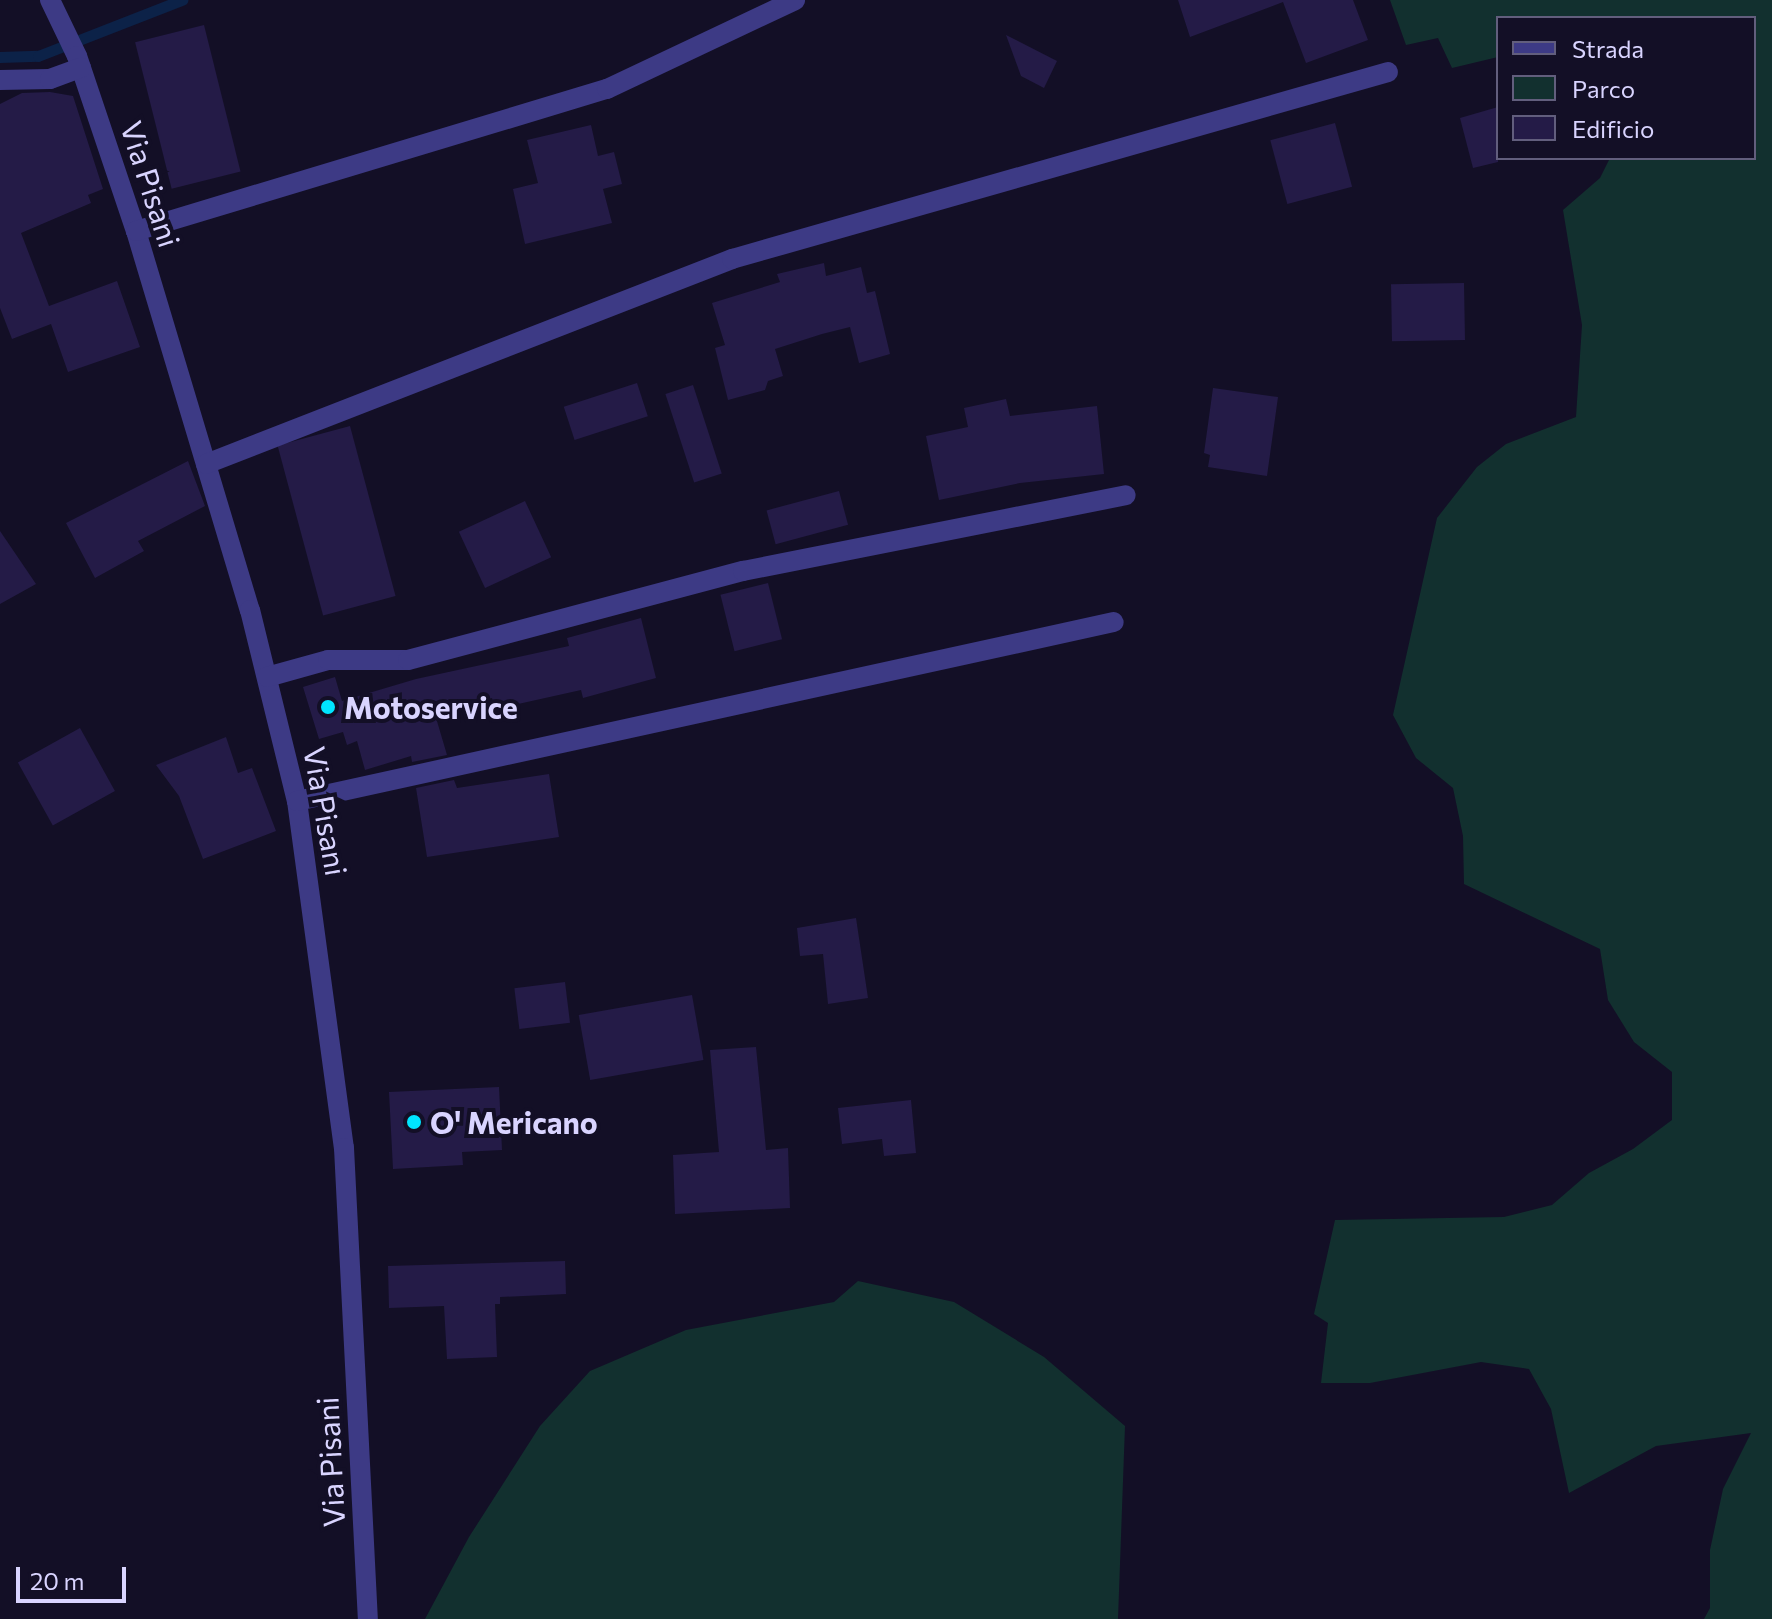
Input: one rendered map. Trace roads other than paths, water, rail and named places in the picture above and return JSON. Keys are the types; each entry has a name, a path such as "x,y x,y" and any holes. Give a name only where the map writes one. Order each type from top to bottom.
{"street":[{"path":"136,231 607,89 795,0"},
{"name":"Via Pisani","path":"55,7 79,62 136,231 267,677 297,801 344,1148 368,1619"},
{"path":"0,80 50,79 79,62"},
{"path":"206,464 732,259 1388,72"},
{"path":"267,677 328,660 408,660 743,571 1126,495"},
{"path":"297,801 1114,622"}],"waterway":[{"path":"0,57 38,56 182,0"}],"place":[{"name":"Motoservice","path":"328,707"},
{"name":"O' Mericano","path":"414,1122"}]}
